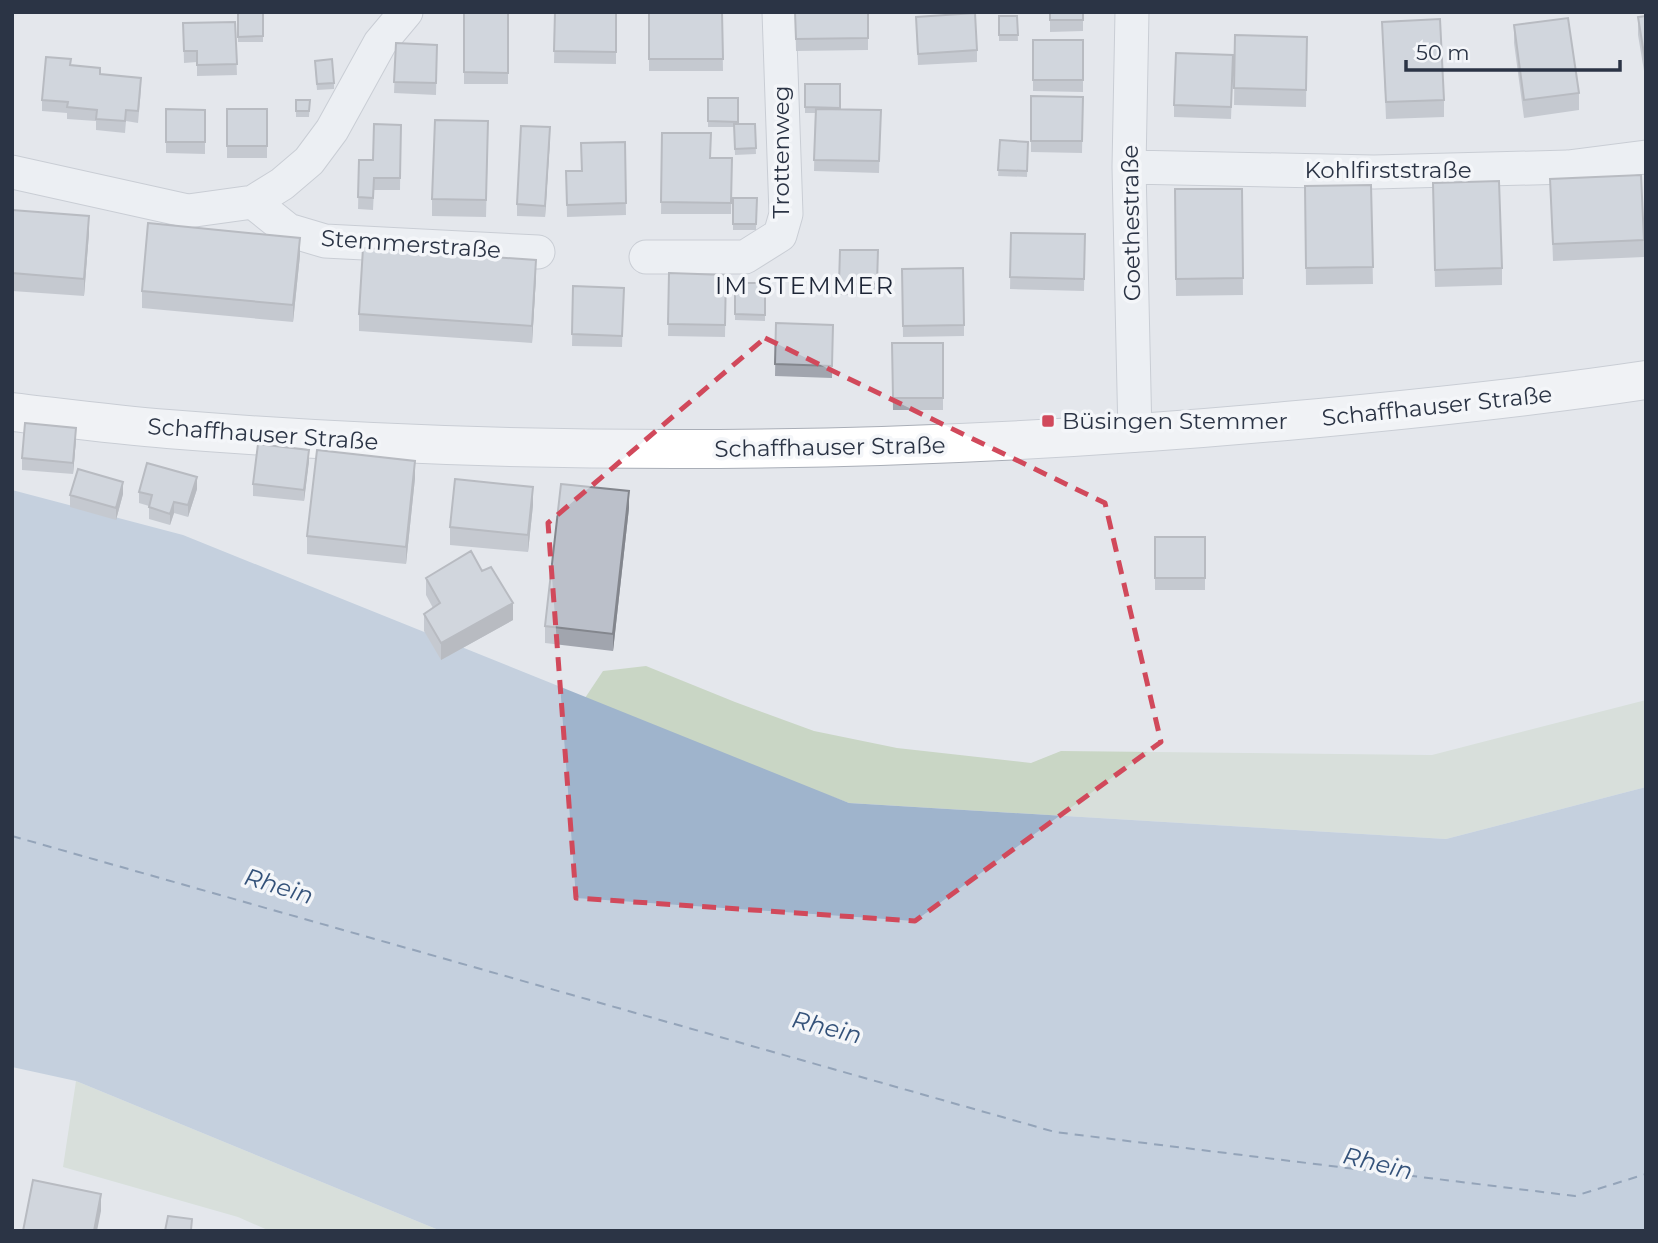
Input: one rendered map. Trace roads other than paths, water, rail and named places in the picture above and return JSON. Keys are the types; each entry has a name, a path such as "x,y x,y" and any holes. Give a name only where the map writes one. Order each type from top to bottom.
{"main road":[{"name":"Schaffhauser Straße","path":"12,412 165,429 369,442 607,450 831,449 1135,435 1426,407 1646,380"}],"street":[{"path":"12,172 188,211 253,202 282,184 309,161 332,130 380,43 406,12"},
{"name":"Trottenweg","path":"646,257 745,257 780,235 786,214 779,12"},
{"name":"Goethestraße","path":"1132,12 1129,167 1135,435"},
{"name":"Kohlfirststraße","path":"1129,167 1374,172 1568,167 1646,157"},
{"name":"Stemmerstraße","path":"253,202 288,230 325,241 538,252"}],"water":[{"name":"Rhein","path":"12,490 183,535 849,803 1446,839 1646,787 1646,1231 441,1231 76,1081 12,1067"}],"place":[{"name":"Büsingen Stemmer","path":"1048,421"}],"district":[{"name":"IM STEMMER","path":"805,285"}]}
